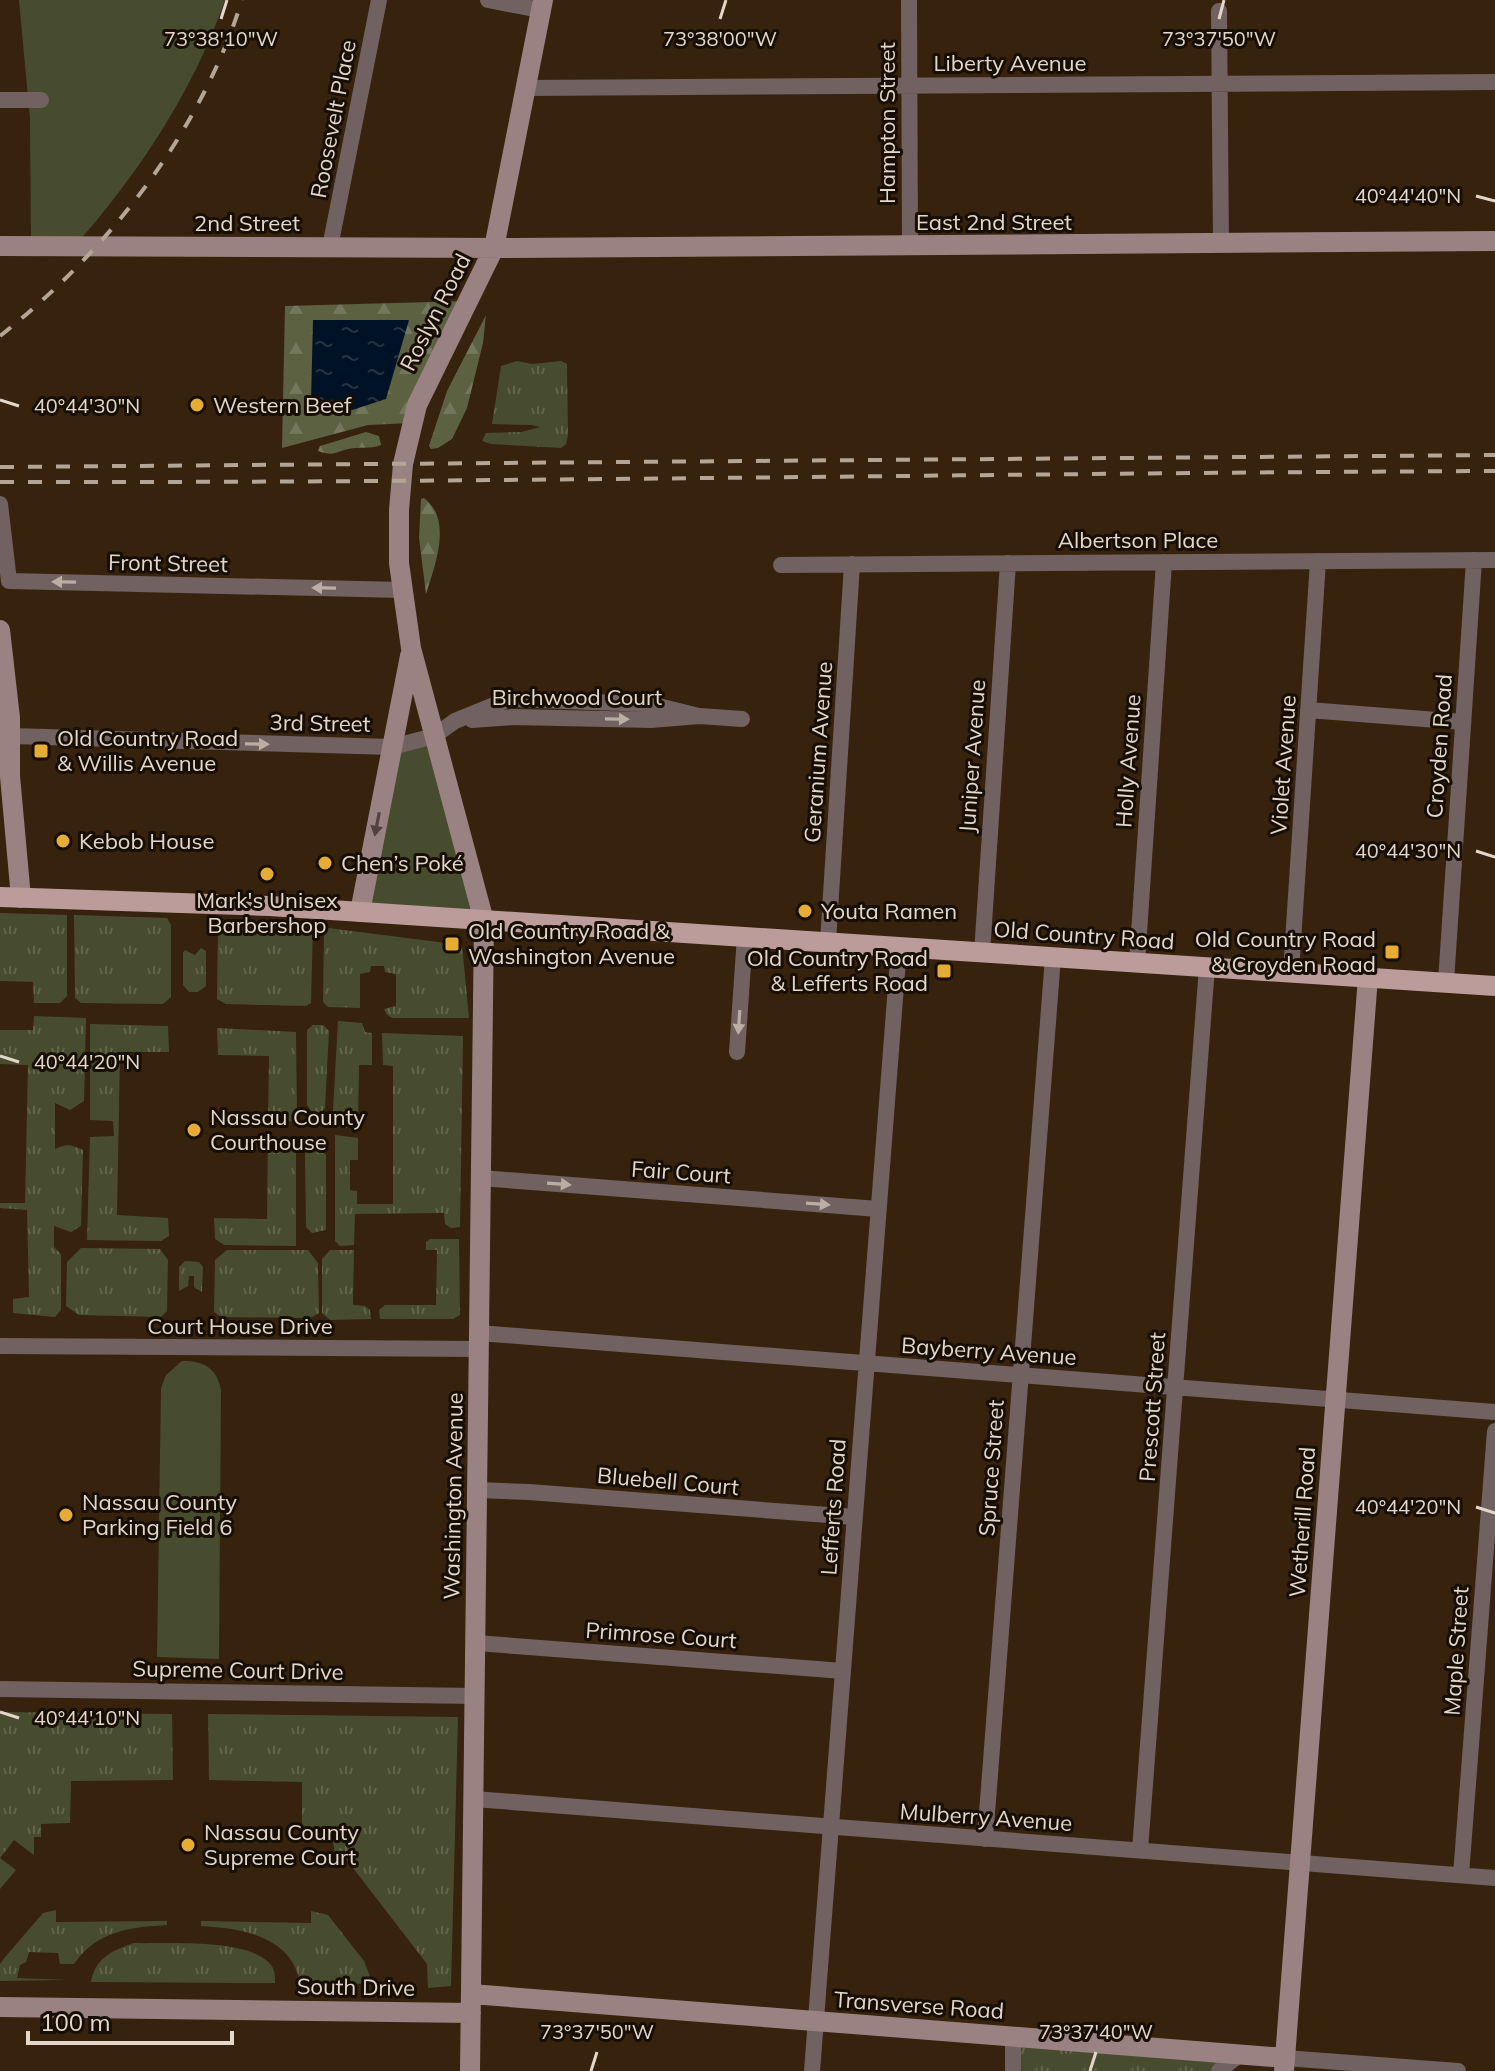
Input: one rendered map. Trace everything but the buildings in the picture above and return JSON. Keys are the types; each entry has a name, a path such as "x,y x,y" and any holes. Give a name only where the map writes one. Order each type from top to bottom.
{"main road":[{"name":"Old Country Road","path":"0,897 270,906 1495,986"}],"street":[{"name":"Roosevelt Place","path":"330,247 379,0"},
{"path":"488,0 542,5"},
{"name":"Hampton Street","path":"909,0 910,246"},
{"name":"Roslyn Road","path":"484,921 411,648 402,590 400,493 411,423 423,387 494,248 542,5"},
{"path":"1219,11 1221,244"},
{"name":"Liberty Avenue","path":"525,88 1495,82"},
{"path":"0,100 41,100"},
{"name":"East 2nd Street","path":"494,248 1495,241"},
{"name":"2nd Street","path":"0,246 494,248"},
{"name":"Front Street","path":"0,504 9,581 402,590"},
{"name":"Croyden Road","path":"1446,982 1474,560"},
{"name":"Albertson Place","path":"781,565 1495,560"},
{"name":"Violet Avenue","path":"1291,972 1318,561"},
{"name":"Holly Avenue","path":"1137,963 1164,562"},
{"name":"Juniper Avenue","path":"982,953 1008,563"},
{"name":"Geranium Avenue","path":"828,942 852,564"},
{"path":"0,630 6,738 21,898"},
{"name":"Roslyn Road","path":"360,912 411,648"},
{"path":"1308,710 1463,722"},
{"name":"Birchwood Court","path":"434,736 455,721 513,717 651,720 699,716 742,719"},
{"name":"3rd Street","path":"6,738 392,747 434,736"},
{"name":"Washington Avenue","path":"470,2071 484,921"},
{"path":"737,1052 745,936"},
{"name":"Lefferts Road","path":"812,2071 899,947"},
{"name":"Spruce Street","path":"985,1839 1053,957"},
{"name":"Prescott Street","path":"1140,1850 1207,967"},
{"name":"Wetherill Road","path":"1285,2064 1368,977"},
{"name":"Fair Court","path":"481,1178 878,1209"},
{"name":"Bayberry Avenue","path":"479,1341 866,1363 1495,1412"},
{"name":"Court House Drive","path":"0,1346 479,1341"},
{"name":"Maple Street","path":"1461,1875 1495,1431"},
{"name":"Bluebell Court","path":"477,1490 854,1517"},
{"name":"Primrose Court","path":"476,1643 843,1671"},
{"name":"Supreme Court Drive","path":"0,1689 475,1696"},
{"name":"Mulberry Avenue","path":"474,1799 1495,1878"},
{"name":"South Drive","path":"0,2007 471,2004"},
{"name":"Transverse Road","path":"471,2004 816,2021 1240,2054 1285,2064 1458,2071"},
{"path":"1013,2036 1013,2071"},
{"path":"1219,2071 1240,2054"}],"green space":[{"path":"19,0 225,0 197,67 161,132 119,192 73,248 31,248 30,119"},
{"path":"467,301 411,423 368,425 282,448 285,306"},
{"path":"486,315 483,343 467,408 452,439 431,449 429,446 447,391"},
{"path":"517,361 532,364 561,361 567,364 568,435 566,444 561,448 482,441 486,433 521,432 540,427 492,424 501,366"},
{"path":"366,432 379,436 381,445 334,453 318,451 320,446"},
{"path":"424,498 433,507 440,530 437,557 426,594 419,538 421,499"},
{"path":"434,736 484,921 360,912 392,747"},
{"path":"0,913 67,915 67,996 60,1003 34,1003 33,982 0,981"},
{"path":"74,915 167,918 171,925 171,997 163,1004 81,1003 75,998"},
{"path":"223,920 313,924 311,1003 306,1006 226,1004 217,999 218,926"},
{"path":"328,928 462,945 469,1018 393,1018 387,1015 384,1009 396,1006 396,974 385,972 384,966 371,966 370,972 360,974 360,1008 328,1007 323,1002 324,930"},
{"path":"201,948 206,951 206,986 198,992 189,992 183,985 183,953 185,950 195,955"},
{"path":"34,1016 86,1018 84,1101 70,1110 55,1103 55,1149 69,1145 83,1150 81,1226 71,1232 54,1226 54,1247 61,1254 61,1310 55,1317 13,1313 13,1299 29,1297 27,1210 0,1208 0,1203 25,1203 28,1065 0,1064 0,1030 33,1030"},
{"path":"338,1021 362,1023 365,1032 372,1033 372,1065 359,1065 358,1127 332,1128"},
{"path":"90,1024 168,1026 169,1052 120,1052 117,1215 168,1218 169,1236 161,1241 87,1240 90,1137 114,1136 113,1121 90,1120"},
{"path":"313,1025 323,1025 329,1031 325,1108 320,1113 312,1112 307,1105 307,1030"},
{"path":"217,1028 296,1032 297,1121 268,1122 269,1056 218,1055"},
{"path":"382,1033 463,1036 460,1227 451,1228 445,1224 444,1213 355,1214 354,1245 340,1246 335,1241 335,1135 358,1138 358,1160 350,1160 350,1190 357,1191 357,1204 393,1204 393,1066 383,1065"},
{"path":"268,1137 296,1139 296,1246 224,1245 215,1239 214,1218 267,1219"},
{"path":"310,1149 321,1150 326,1155 326,1230 312,1233 306,1227 305,1153"},
{"path":"430,1239 459,1239 460,1315 453,1319 380,1319 379,1310 385,1305 436,1305 437,1250 426,1250 426,1242"},
{"path":"81,1248 160,1249 168,1260 167,1311 161,1317 79,1315 66,1306 67,1262"},
{"path":"227,1250 308,1250 318,1263 319,1313 310,1318 221,1317 214,1312 215,1260"},
{"path":"330,1250 354,1250 353,1305 365,1306 370,1310 371,1319 330,1320 322,1313 322,1259"},
{"path":"185,1261 199,1262 203,1267 202,1292 194,1287 194,1276 189,1276 188,1286 179,1291 179,1267"},
{"path":"182,1361 208,1367 216,1376 221,1390 219,1659 157,1657 161,1388 166,1375"},
{"path":"0,1712 172,1714 173,1780 71,1781 70,1823 41,1824 41,1837 34,1837 34,1855 14,1840 0,1858"},
{"path":"208,1714 458,1717 451,1986 428,1988 427,1964 340,1851 335,1854 331,1830 302,1829 302,1782 209,1780"},
{"path":"0,1858 16,1870 0,1889"},
{"path":"56,1910 56,1922 167,1921 167,1925 115,1933 93,1944 74,1964 60,1964 58,1953 29,1952 26,1962 20,1965 17,1978 68,1980 0,1981 0,1964 6,1956 43,1913"},
{"path":"311,1911 328,1915 364,1961 373,1984 300,1983 295,1967 276,1945 248,1933 201,1926 201,1921 311,1923"},
{"path":"134,1943 207,1944 246,1950 261,1956 271,1965 275,1983 91,1982 96,1967 106,1956"},
{"path":"1013,2037 1241,2055 1219,2071 1013,2071"}],"water":[{"path":"313,320 409,320 386,399 340,414 311,401"}],"railway":[{"path":"0,336 78,266 146,186 202,96 242,0"},
{"path":"0,467 1495,455"},
{"path":"0,482 1495,471"}],"place":[{"name":"Western Beef","path":"197,405"},
{"name":"Old Country Road & Willis Avenue","path":"41,751"},
{"name":"Kebob House","path":"63,841"},
{"name":"Chen’s Poké","path":"325,863"},
{"name":"Mark's Unisex Barbershop","path":"267,874"},
{"name":"Youta Ramen","path":"805,911"},
{"name":"Old Country Road & Washington Avenue","path":"452,944"},
{"name":"Old Country Road & Croyden Road","path":"1392,952"},
{"name":"Old Country Road & Lefferts Road","path":"944,971"},
{"name":"Nassau County Courthouse","path":"194,1130"},
{"name":"Nassau County Parking Field 6","path":"66,1515"},
{"name":"Nassau County Supreme Court","path":"188,1845"}]}
